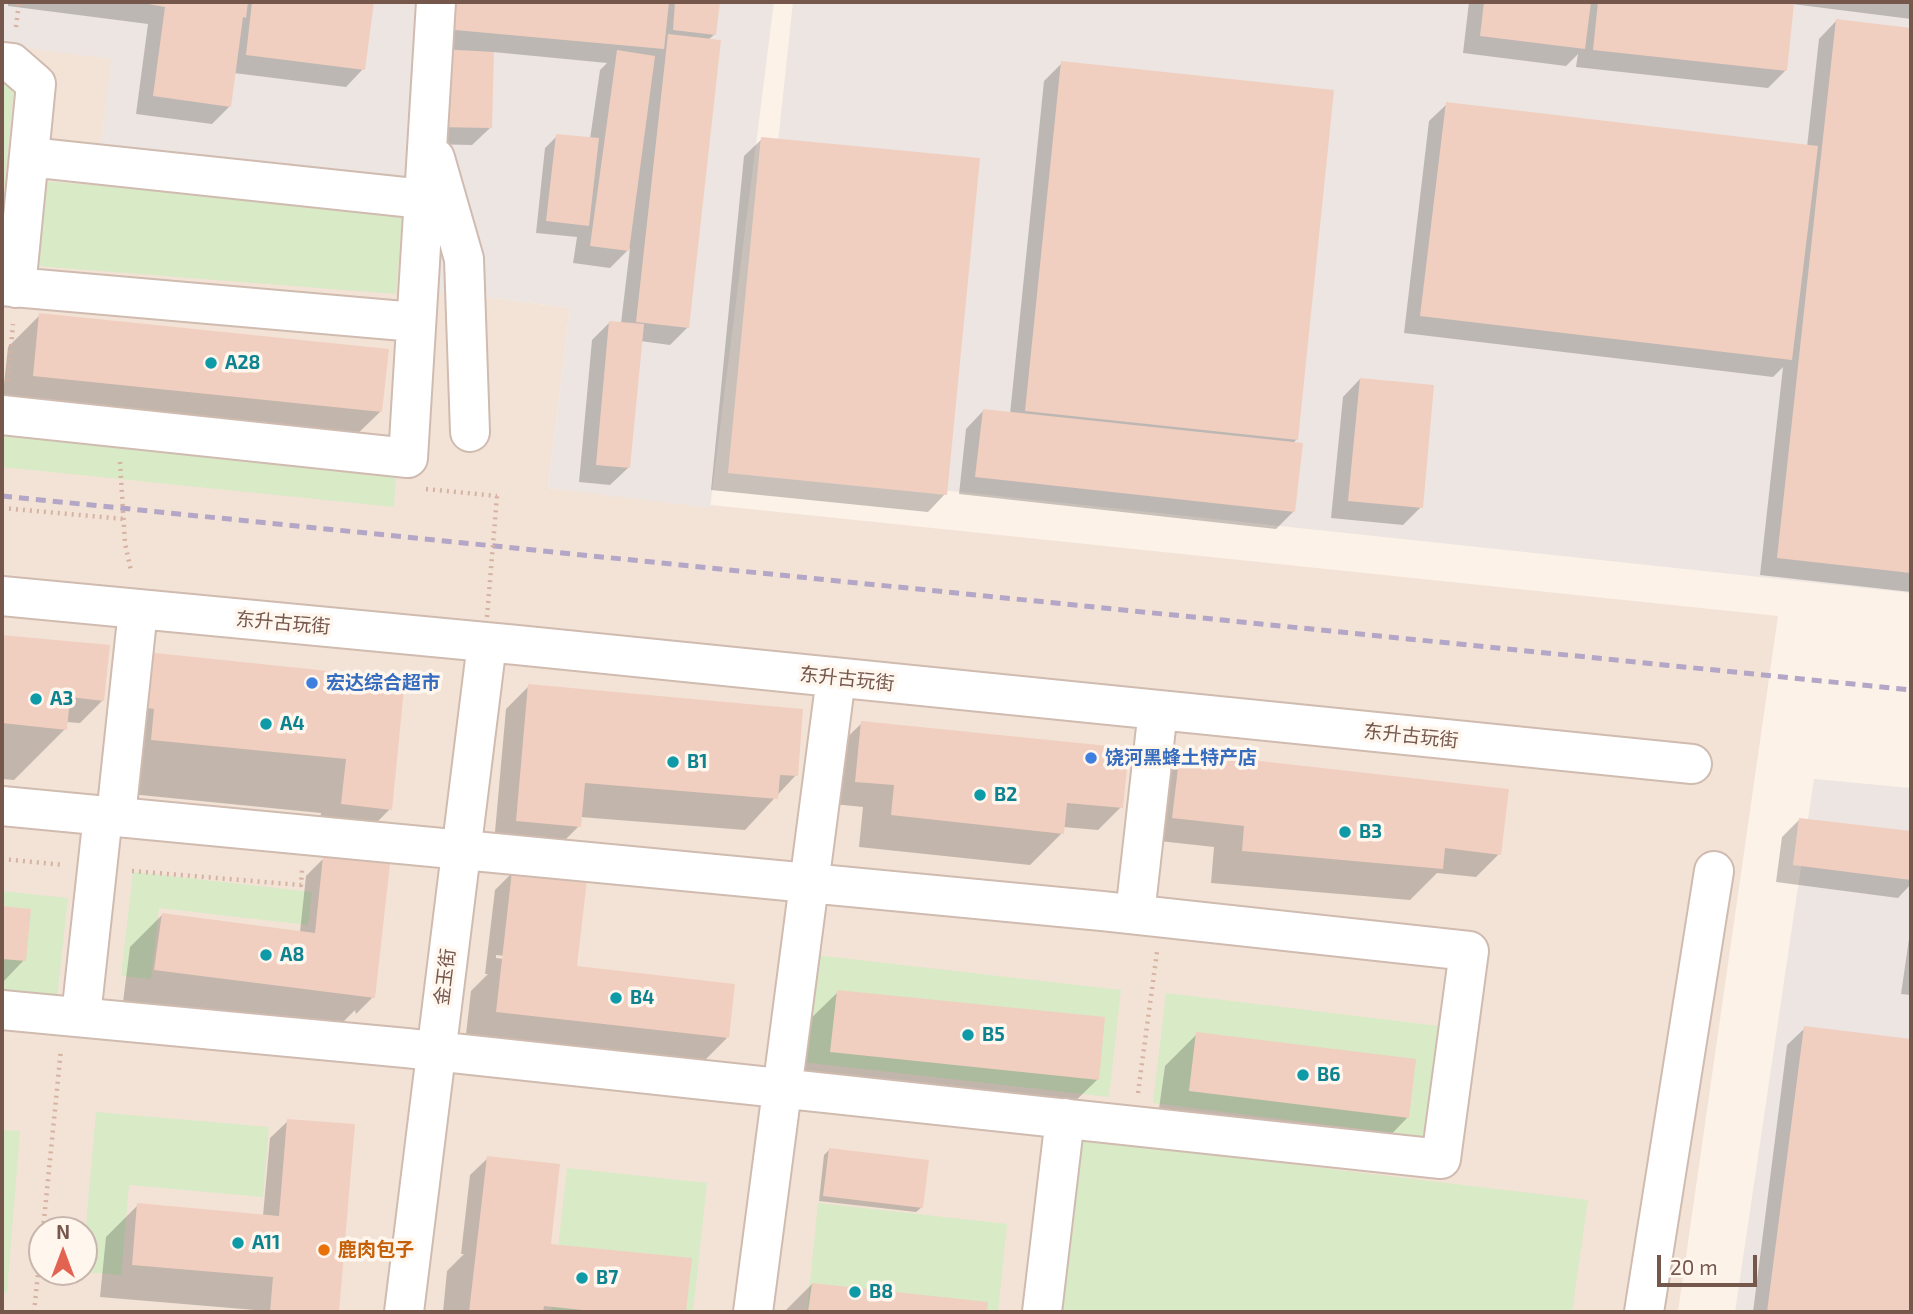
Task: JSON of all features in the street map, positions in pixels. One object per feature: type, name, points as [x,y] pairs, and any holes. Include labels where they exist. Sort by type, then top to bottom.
[{"type":"street","points":[[4,416],[408,458],[436,2]]},
{"type":"street","points":[[2,62],[12,63],[36,84],[29,157],[9,287],[415,322]]},
{"type":"street","points":[[427,132],[464,259],[470,432]]},
{"type":"street","points":[[29,157],[422,199]]},
{"type":"street","name":"东升古玩街","points":[[2,596],[138,610],[487,630],[836,678],[1692,764]]},
{"type":"street","points":[[72,1030],[97,868],[109,815],[138,610]]},
{"type":"street","name":"金玉街","points":[[404,1312],[487,630]]},
{"type":"street","points":[[754,1312],[836,678]]},
{"type":"street","points":[[1148,915],[1158,710]]},
{"type":"street","points":[[2,806],[1148,915],[1469,951],[1441,1159],[436,1051],[72,1030],[2,1010]]},
{"type":"street","points":[[1644,1312],[1714,871]]},
{"type":"street","points":[[1042,1312],[1065,1118]]},
{"type":"path","points":[[4,416],[9,287]]},
{"type":"path","points":[[113,427],[121,465],[125,543],[138,610]]},
{"type":"path","points":[[487,630],[497,496]]},
{"type":"path","points":[[2,508],[124,519]]},
{"type":"path","points":[[2,859],[301,885],[306,834]]},
{"type":"path","points":[[1134,1125],[1148,915]]},
{"type":"path","points":[[45,1216],[72,1030]]},
{"type":"path","points":[[34,1312],[37,1286]]},
{"type":"shaded area","points":[[2,2],[774,2],[710,508],[548,488],[570,308],[406,287],[419,187],[101,148],[111,59],[2,45]]},
{"type":"shaded area","points":[[793,2],[1911,2],[1911,593],[743,469]]},
{"type":"shaded area","points":[[2,44],[112,59],[101,147],[419,187],[407,287],[570,308],[548,488],[1778,616],[1678,1312],[2,1312]]},
{"type":"shaded area","points":[[1814,779],[1911,788],[1911,1312],[1735,1312]]},
{"type":"green space","points":[[2,84],[14,85],[2,213]]},
{"type":"green space","points":[[42,181],[403,209],[396,294],[36,266]]},
{"type":"green space","points":[[2,432],[396,474],[394,507],[2,467]]},
{"type":"green space","points":[[133,872],[312,892],[308,925],[159,908],[151,979],[121,976]]},
{"type":"green space","points":[[2,891],[68,898],[56,1006],[2,1006]]},
{"type":"green space","points":[[815,955],[1121,990],[1109,1097],[802,1062]]},
{"type":"green space","points":[[1166,993],[1447,1027],[1433,1138],[1153,1103]]},
{"type":"green space","points":[[96,1112],[269,1127],[263,1197],[129,1185],[121,1275],[98,1273],[98,1216],[87,1216]]},
{"type":"green space","points":[[2,1130],[20,1131],[7,1293],[2,1292]]},
{"type":"green space","points":[[1081,1139],[1588,1200],[1572,1312],[1062,1312]]},
{"type":"green space","points":[[567,1168],[707,1183],[693,1312],[551,1312]]},
{"type":"green space","points":[[818,1203],[1007,1224],[998,1312],[807,1312]]},
{"type":"building","points":[[138,2],[248,2],[246,18],[243,17],[231,107],[153,96],[165,7]]},
{"type":"building","points":[[252,2],[374,2],[365,70],[246,55]]},
{"type":"building","points":[[446,2],[669,2],[664,49],[444,29]]},
{"type":"building","points":[[675,2],[720,2],[716,35],[673,30]]},
{"type":"building","points":[[1484,2],[1591,2],[1585,49],[1480,36]]},
{"type":"building","points":[[1598,2],[1794,4],[1787,71],[1593,50]]},
{"type":"building","points":[[1836,19],[1911,28],[1911,573],[1777,558]]},
{"type":"building","points":[[668,34],[721,40],[689,328],[636,322]]},
{"type":"building","points":[[439,49],[494,52],[492,128],[437,127]]},
{"type":"building","points":[[617,50],[655,56],[629,251],[590,246]]},
{"type":"building","points":[[1061,61],[1334,90],[1298,440],[1025,411]]},
{"type":"building","points":[[1446,102],[1818,146],[1792,360],[1420,316]]},
{"type":"building","points":[[556,134],[599,138],[589,226],[546,221]]},
{"type":"building","points":[[761,137],[980,158],[947,495],[728,473]]},
{"type":"building","name":"A28","points":[[39,313],[389,349],[382,412],[33,376]]},
{"type":"building","points":[[609,321],[644,324],[630,468],[596,465]]},
{"type":"building","points":[[1360,378],[1434,385],[1423,508],[1348,501]]},
{"type":"building","points":[[983,409],[1303,443],[1295,512],[975,477]]},
{"type":"building","points":[[2,635],[110,645],[104,701],[70,697],[67,730],[2,723]]},
{"type":"building","points":[[146,652],[405,679],[392,810],[341,804],[346,759],[151,740],[154,709],[140,707]]},
{"type":"building","points":[[528,684],[803,709],[798,776],[780,775],[778,799],[585,783],[581,827],[516,821]]},
{"type":"building","points":[[861,721],[1129,748],[1123,808],[1067,803],[1064,834],[891,815],[894,785],[855,782]]},
{"type":"building","points":[[1180,752],[1509,789],[1501,855],[1445,848],[1443,869],[1242,851],[1244,826],[1172,818]]},
{"type":"building","points":[[1799,818],[1911,831],[1911,880],[1793,865]]},
{"type":"building","name":"A8","points":[[323,856],[390,864],[375,998],[154,970],[162,913],[315,933]]},
{"type":"building","name":"B4","points":[[512,871],[587,880],[577,966],[735,984],[729,1038],[496,1012]]},
{"type":"building","points":[[2,906],[31,909],[26,961],[2,959]]},
{"type":"building","name":"B5","points":[[837,990],[1105,1017],[1099,1080],[830,1052]]},
{"type":"building","points":[[1804,1026],[1911,1039],[1911,1312],[1767,1312]]},
{"type":"building","name":"B6","points":[[1196,1032],[1416,1059],[1409,1118],[1189,1091]]},
{"type":"building","points":[[287,1119],[355,1124],[339,1312],[270,1312],[273,1277],[132,1265],[137,1203],[279,1216]]},
{"type":"building","points":[[829,1148],[929,1160],[923,1208],[823,1196]]},
{"type":"building","name":"B7","points":[[487,1156],[560,1164],[551,1244],[692,1258],[686,1312],[602,1312],[544,1306],[543,1312],[469,1312]]},
{"type":"building","name":"B8","points":[[812,1283],[988,1302],[987,1312],[808,1312]]},
{"type":"railway","points":[[2,496],[1911,690]]},
{"type":"place","name":"A28","points":[[211,363]]},
{"type":"place","name":"宏达综合超市","points":[[312,683]]},
{"type":"place","name":"A3","points":[[36,699]]},
{"type":"place","name":"A4","points":[[266,724]]},
{"type":"place","name":"饶河黑蜂土特产店","points":[[1091,758]]},
{"type":"place","name":"B1","points":[[673,762]]},
{"type":"place","name":"B2","points":[[980,795]]},
{"type":"place","name":"B3","points":[[1345,832]]},
{"type":"place","name":"A8","points":[[266,955]]},
{"type":"place","name":"B4","points":[[616,998]]},
{"type":"place","name":"B5","points":[[968,1035]]},
{"type":"place","name":"B6","points":[[1303,1075]]},
{"type":"place","name":"A11","points":[[238,1243]]},
{"type":"place","name":"鹿肉包子","points":[[324,1250]]},
{"type":"place","name":"B7","points":[[582,1278]]},
{"type":"place","name":"B8","points":[[855,1292]]}]
